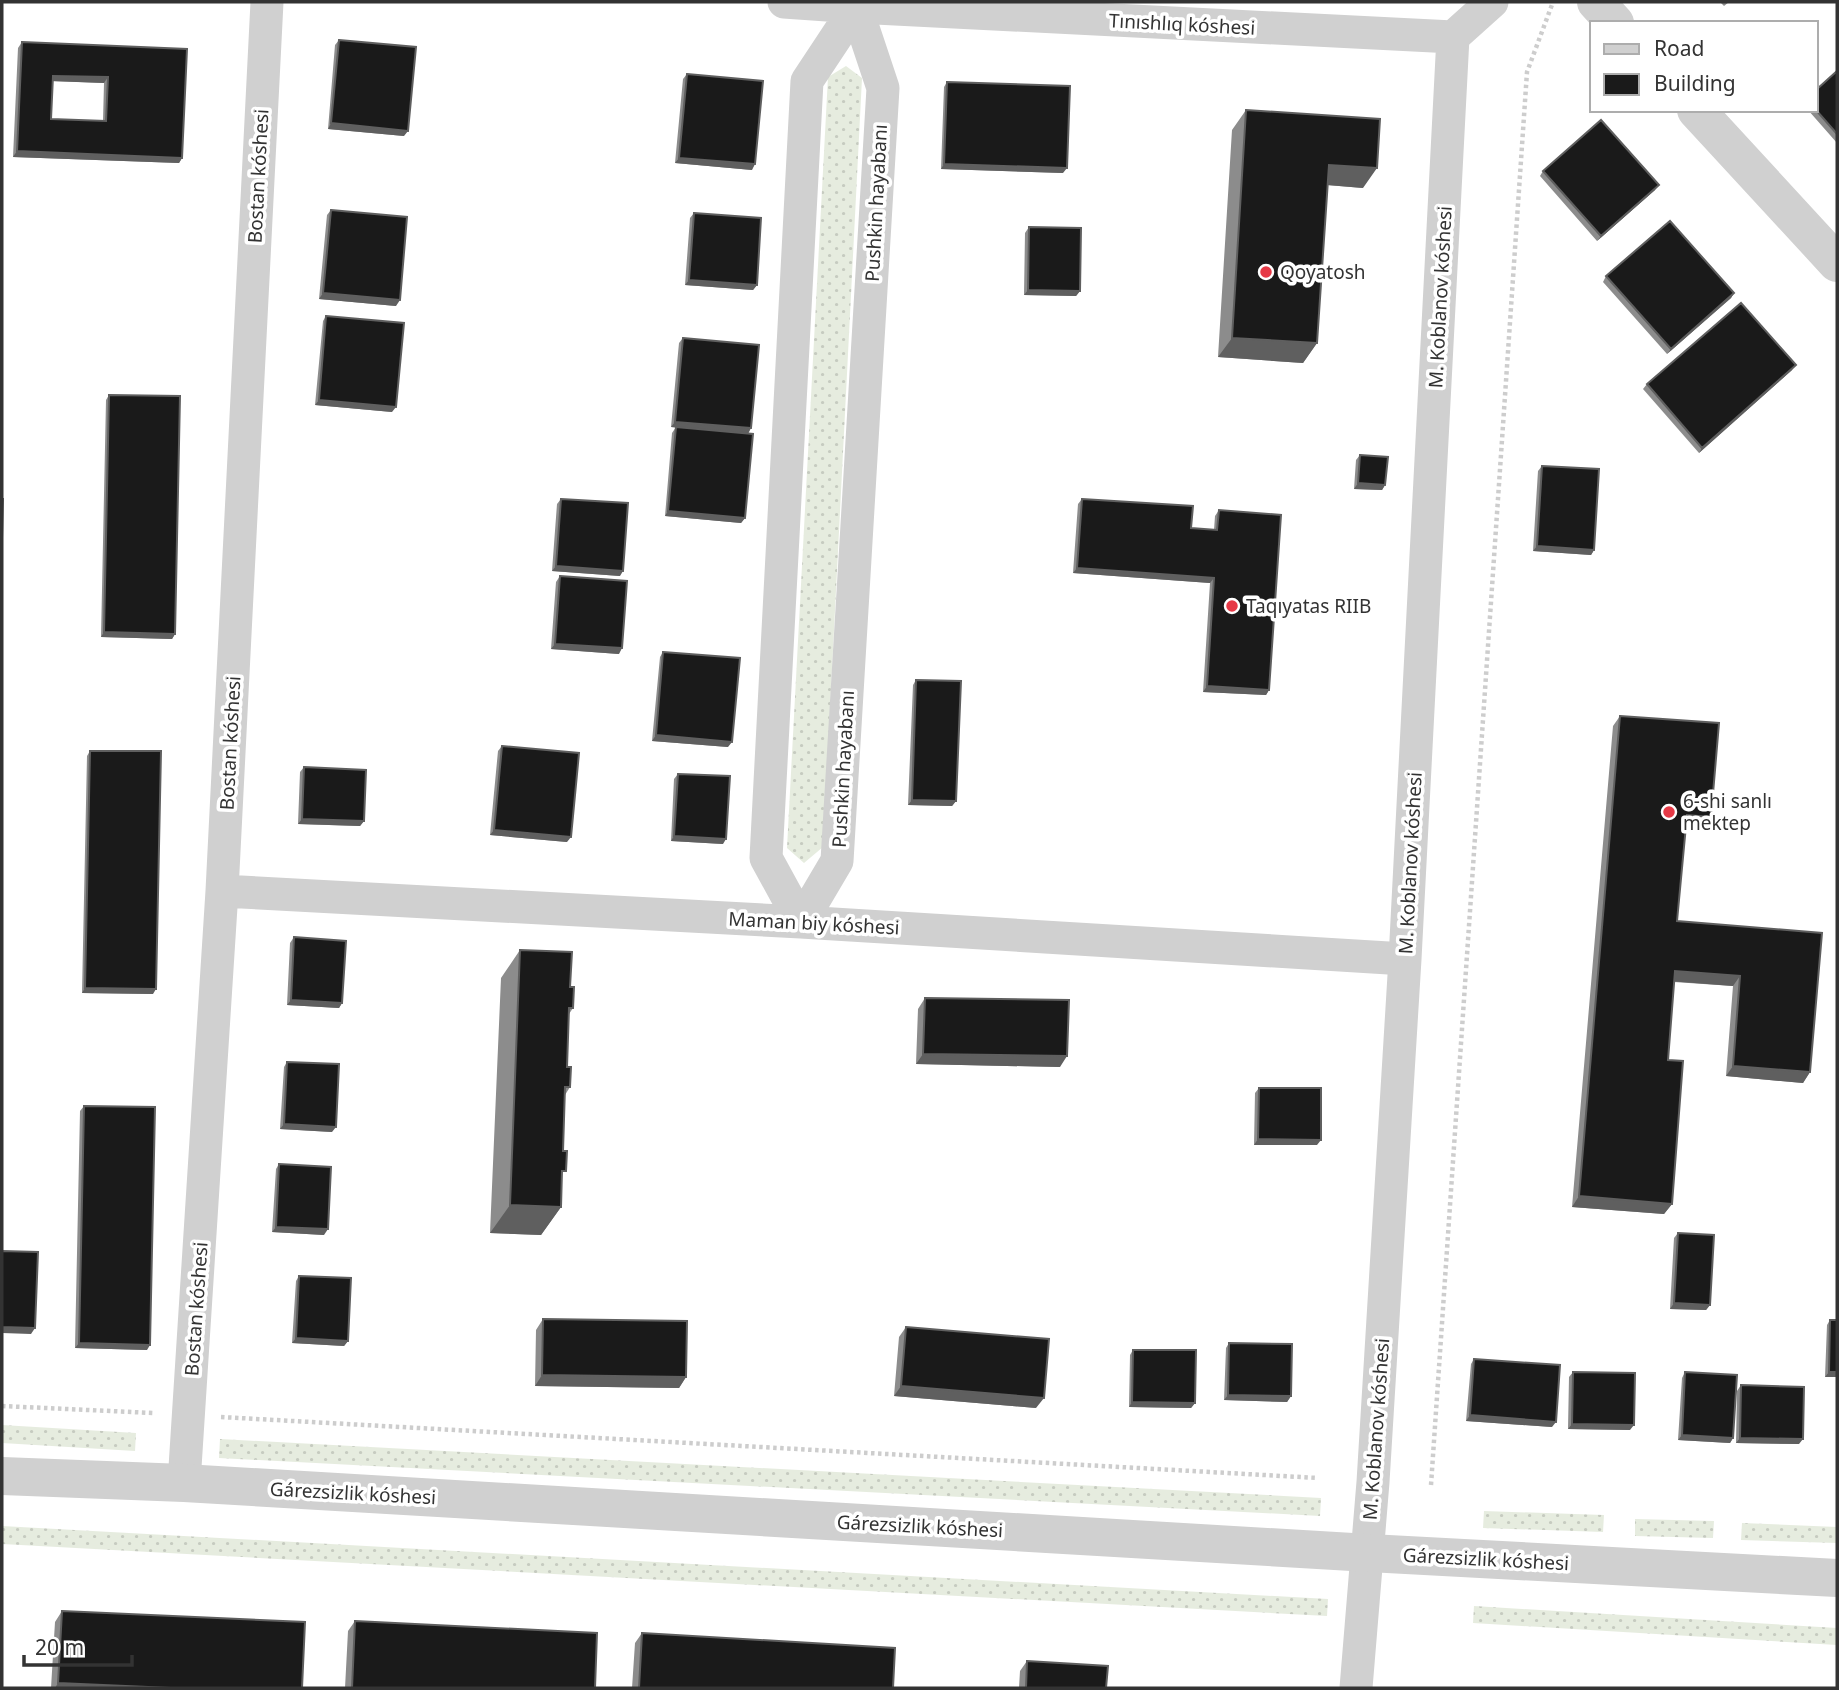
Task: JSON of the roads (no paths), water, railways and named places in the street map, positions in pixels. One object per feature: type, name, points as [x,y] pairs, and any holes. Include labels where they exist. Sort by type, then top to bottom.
[{"type":"street","name":"Bostan kóshesi","points":[[184,1483],[222,891],[267,2]]},
{"type":"street","name":"Tınıshlıq kóshesi","points":[[784,2],[1453,37]]},
{"type":"street","points":[[1453,37],[1492,2]]},
{"type":"street","points":[[1595,2],[1613,21]]},
{"type":"street","points":[[802,922],[766,858],[807,81],[856,7]]},
{"type":"street","name":"Pushkin hayabanı","points":[[802,922],[837,861],[883,89],[856,7]]},
{"type":"street","name":"M. Koblanov kóshesi","points":[[1356,1688],[1369,1553],[1405,959],[1453,37]]},
{"type":"street","points":[[1698,112],[1837,263]]},
{"type":"street","name":"Maman biy kóshesi","points":[[222,891],[802,922],[1405,959]]},
{"type":"street","name":"Gárezsizlik kóshesi","points":[[2,1476],[184,1483],[1837,1578]]},
{"type":"place","name":"Qoyatosh","points":[[1266,272]]},
{"type":"place","name":"Taqıyatas RIIB","points":[[1232,606]]},
{"type":"place","name":"6-shi sanlı mektep","points":[[1669,812]]}]
